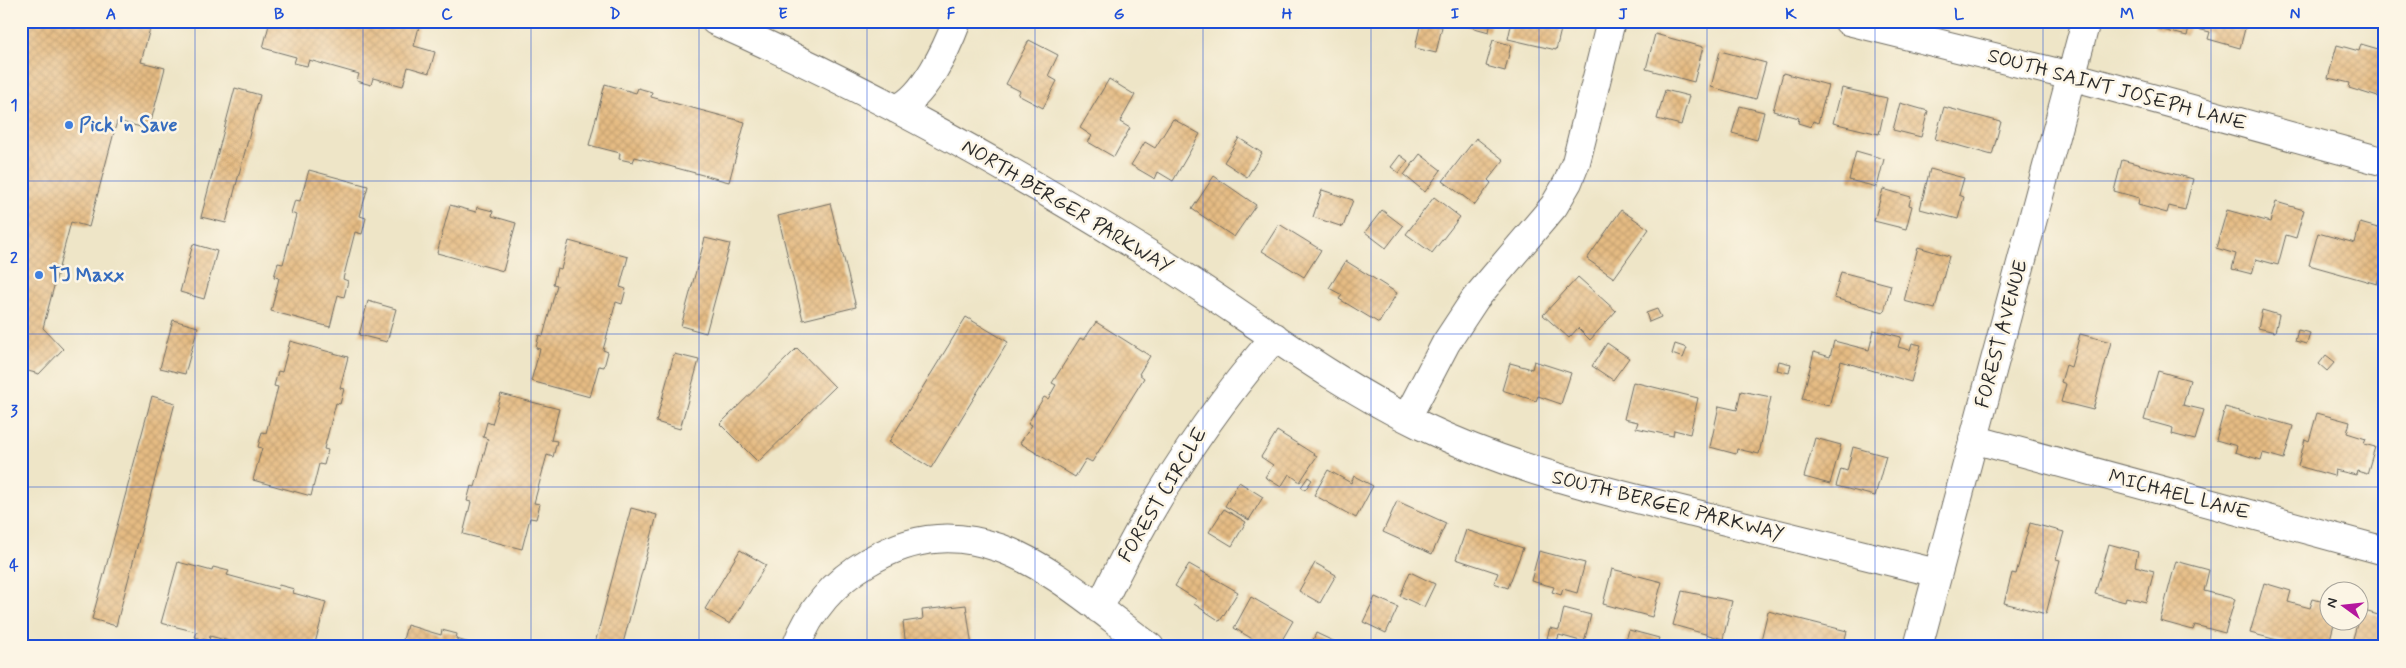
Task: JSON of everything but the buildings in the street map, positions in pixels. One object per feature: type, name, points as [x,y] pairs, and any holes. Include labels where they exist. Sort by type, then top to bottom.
[{"type":"street","name":"NORTH BERGER PARKWAY","points":[[715,21],[896,109],[1054,196],[1156,259],[1336,378],[1405,417]]},
{"type":"street","points":[[896,109],[907,105],[928,78],[942,55],[957,21]]},
{"type":"street","points":[[1405,417],[1412,408],[1446,343],[1475,299],[1545,217],[1563,192],[1576,162],[1610,21]]},
{"type":"street","name":"SOUTH SAINT JOSEPH LANE","points":[[1848,21],[2071,76],[2385,162]]},
{"type":"street","name":"FOREST AVENUE","points":[[1918,647],[2086,21]]},
{"type":"street","name":"FOREST CIRCLE","points":[[1099,609],[1136,534],[1184,454],[1216,409],[1275,337]]},
{"type":"street","name":"SOUTH BERGER PARKWAY","points":[[1405,417],[1491,456],[1558,478],[1938,573]]},
{"type":"street","name":"MICHAEL LANE","points":[[1974,439],[2385,551]]},
{"type":"street","points":[[796,647],[816,609],[847,576],[886,552],[930,540],[970,540],[1014,552],[1040,566],[1150,647]]},
{"type":"place","name":"Pick 'n Save","points":[[69,125]]},
{"type":"place","name":"TJ Maxx","points":[[39,275]]}]
